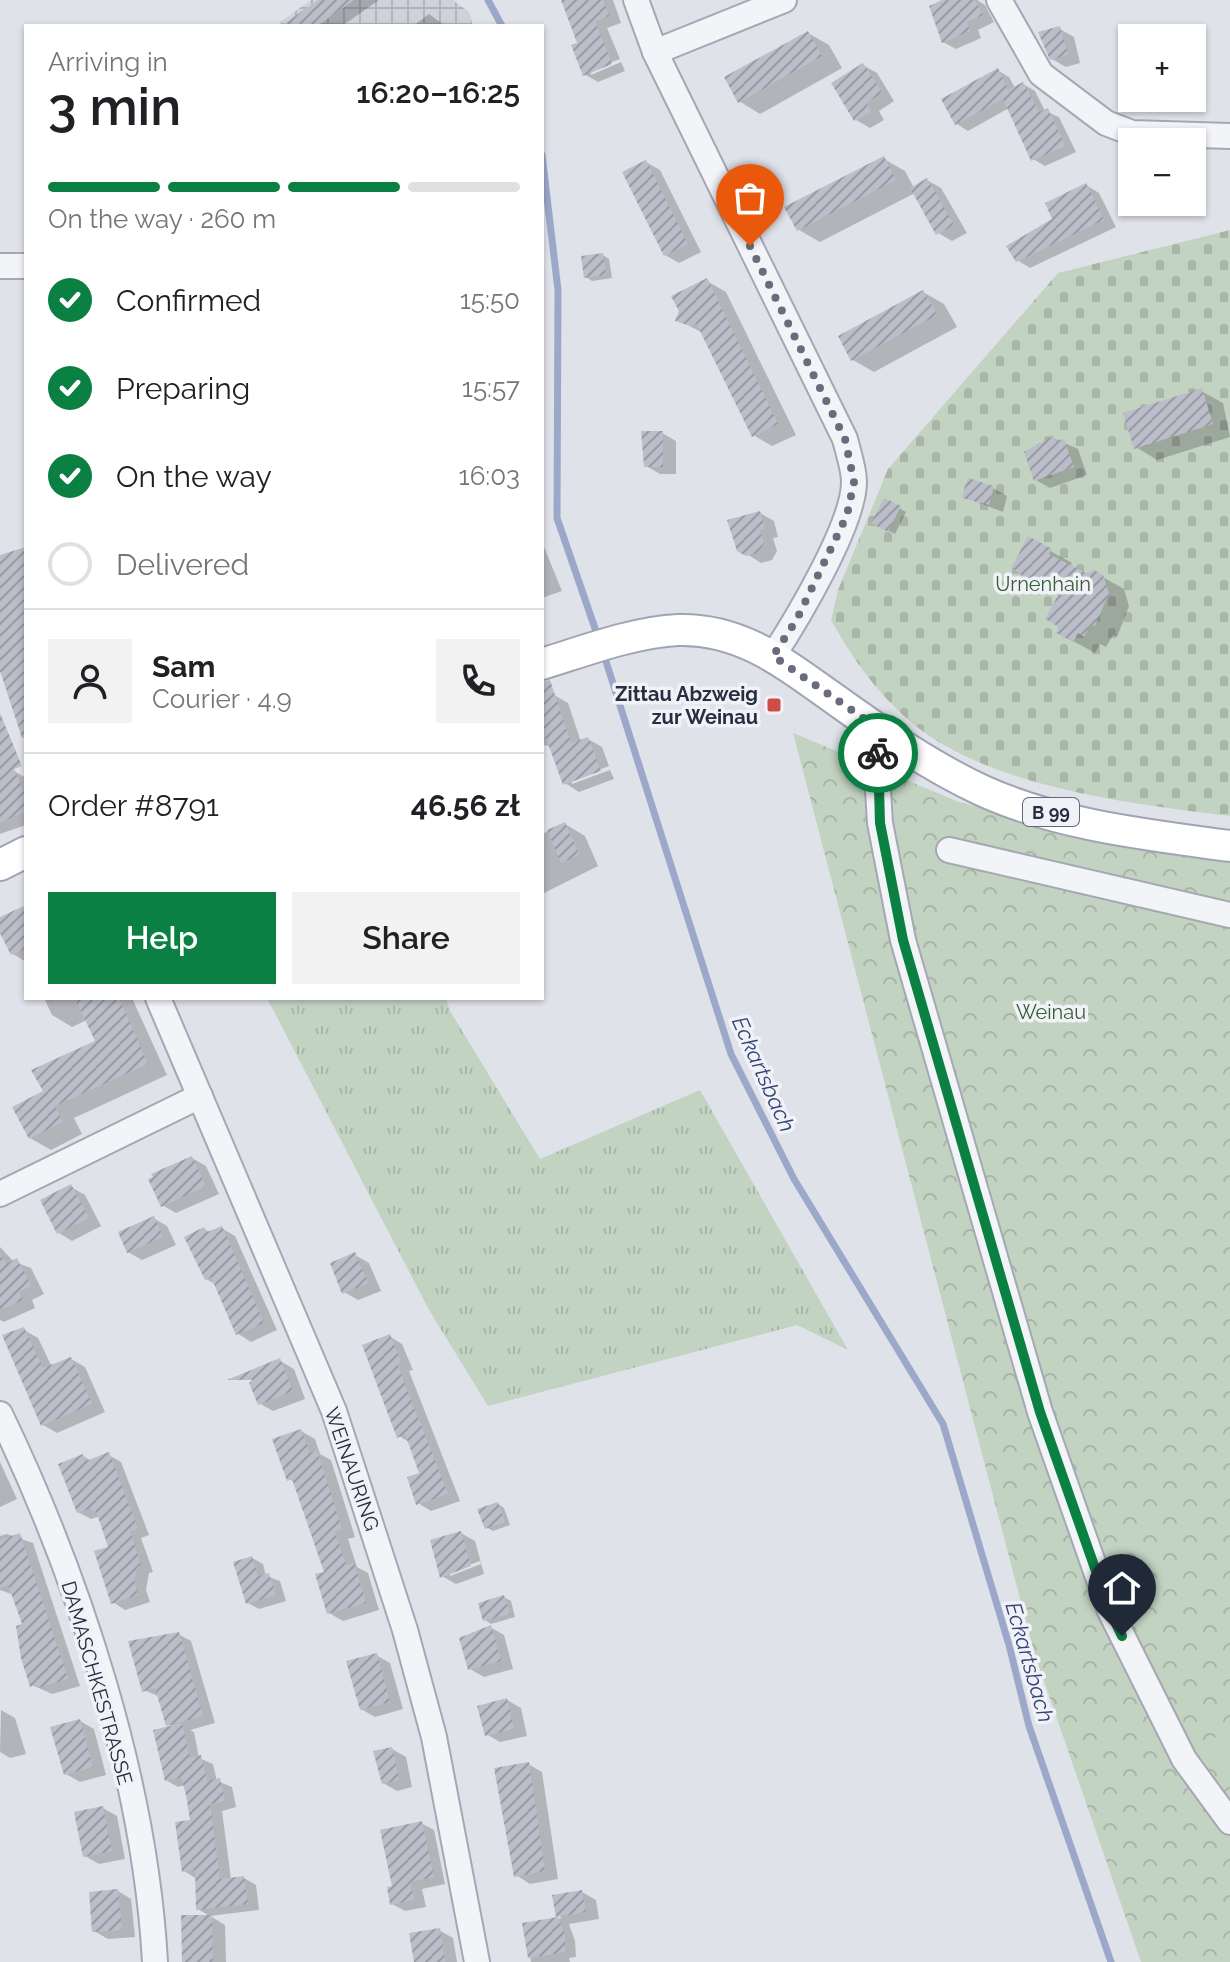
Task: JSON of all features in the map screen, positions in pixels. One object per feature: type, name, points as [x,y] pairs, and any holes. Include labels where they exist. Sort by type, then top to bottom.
[{"type":"main road","name":"B 99","points":[[553,661],[675,630],[711,632],[749,643],[773,656],[940,768],[1009,801],[1144,834],[1230,846]]},
{"type":"main road","points":[[0,865],[24,853]]},
{"type":"street","points":[[636,0],[655,52],[845,439],[854,482],[847,515],[797,619],[773,656]]},
{"type":"street","points":[[655,52],[784,0]]},
{"type":"street","points":[[999,0],[1041,74],[1106,123],[1132,133],[1230,136]]},
{"type":"street","points":[[0,266],[24,266]]},
{"type":"street","points":[[888,735],[876,757],[880,823],[903,940],[1040,1412],[1110,1611],[1184,1759],[1230,1822]]},
{"type":"street","points":[[949,850],[1230,915]]},
{"type":"street","name":"WEINAURING","points":[[159,1000],[334,1411],[401,1615],[434,1737],[477,1962]]},
{"type":"street","points":[[0,1194],[200,1096]]},
{"type":"street","name":"DAMASCHKESTRASSE","points":[[0,1414],[80,1606],[115,1729],[151,1895],[155,1962]]},
{"type":"shaded area","points":[[311,0],[453,0],[469,12],[472,24],[281,24]]},
{"type":"green space","name":"Urnenhain","points":[[1230,230],[1230,816],[1104,798],[1059,788],[974,760],[937,741],[905,717],[883,695],[855,659],[831,620],[838,590],[888,469],[1058,273]]},
{"type":"green space","name":"Weinau","points":[[793,733],[959,802],[1085,836],[1230,860],[1230,1962],[1141,1962],[1034,1652]]},
{"type":"green space","points":[[268,1000],[447,1000],[450,1011],[540,1159],[700,1090],[848,1350],[797,1325],[488,1406],[429,1310]]},
{"type":"green space","points":[[1230,1727],[1230,1787],[1201,1747]]},
{"type":"building","points":[[318,0],[354,0],[320,24],[284,24]]},
{"type":"building","points":[[561,0],[603,0],[609,16],[595,21],[612,64],[583,76],[571,45],[577,43]]},
{"type":"building","points":[[942,0],[975,0],[983,15],[967,22],[970,31],[942,43],[929,6]]},
{"type":"building","points":[[1060,26],[1068,55],[1050,60],[1038,32]]},
{"type":"building","points":[[808,31],[822,56],[738,103],[724,77]]},
{"type":"building","points":[[863,63],[882,93],[866,103],[871,112],[854,121],[831,83]]},
{"type":"building","points":[[998,68],[1008,90],[1023,82],[1039,112],[1048,108],[1065,146],[1031,161],[1003,99],[955,125],[941,99]]},
{"type":"building","points":[[884,156],[896,180],[797,231],[784,207]]},
{"type":"building","points":[[646,160],[688,244],[664,256],[622,172]]},
{"type":"building","points":[[927,178],[954,225],[936,235],[910,188]]},
{"type":"building","points":[[1086,183],[1104,220],[1016,262],[1006,246],[1052,219],[1045,203]]},
{"type":"building","points":[[603,253],[606,275],[584,278],[581,256]]},
{"type":"building","points":[[707,278],[778,424],[752,437],[696,323],[690,326],[675,321],[679,311],[671,296]]},
{"type":"building","points":[[923,290],[937,315],[851,361],[838,336]]},
{"type":"building","points":[[1202,388],[1213,424],[1134,449],[1123,413]]},
{"type":"building","points":[[641,431],[663,431],[663,467],[644,467]]},
{"type":"building","points":[[1053,436],[1056,441],[1064,439],[1074,467],[1034,481],[1024,452]]},
{"type":"building","points":[[968,478],[994,486],[989,505],[962,498]]},
{"type":"building","points":[[884,498],[901,506],[888,532],[871,523]]},
{"type":"building","points":[[760,511],[765,529],[760,531],[764,543],[758,553],[746,556],[737,551],[727,520]]},
{"type":"building","points":[[1028,536],[1052,549],[1049,554],[1086,573],[1094,570],[1103,575],[1109,593],[1095,626],[1091,624],[1084,637],[1078,633],[1073,642],[1056,633],[1059,627],[1045,619],[1060,592],[1022,576],[1012,567]]},
{"type":"building","points":[[24,548],[24,738],[0,671],[0,555]]},
{"type":"building","points":[[550,680],[571,743],[588,737],[601,771],[563,785],[544,738],[544,682]]},
{"type":"building","points":[[0,713],[22,766],[14,769],[24,792],[24,812],[0,823]]},
{"type":"building","points":[[565,822],[579,855],[561,863],[547,830]]},
{"type":"building","points":[[24,906],[24,949],[11,955],[0,933],[0,917]]},
{"type":"building","points":[[76,1000],[120,1000],[148,1064],[55,1106],[63,1122],[29,1139],[12,1107],[43,1091],[31,1070],[95,1041]]},
{"type":"building","points":[[192,1156],[206,1186],[161,1207],[148,1179],[153,1177],[151,1174]]},
{"type":"building","points":[[71,1184],[89,1218],[57,1234],[40,1200]]},
{"type":"building","points":[[154,1216],[163,1237],[127,1253],[118,1232]]},
{"type":"building","points":[[222,1226],[264,1323],[236,1335],[211,1277],[205,1280],[184,1237],[204,1227],[207,1232]]},
{"type":"building","points":[[355,1252],[368,1283],[342,1294],[330,1263]]},
{"type":"building","points":[[0,1253],[6,1264],[17,1258],[31,1286],[19,1292],[23,1300],[0,1310]]},
{"type":"building","points":[[24,1327],[43,1368],[71,1357],[92,1404],[41,1426],[2,1335]]},
{"type":"building","points":[[390,1334],[401,1362],[397,1364],[448,1494],[416,1505],[407,1477],[419,1473],[405,1434],[397,1438],[362,1345]]},
{"type":"building","points":[[280,1358],[293,1391],[258,1405],[249,1383],[253,1380],[227,1380]]},
{"type":"building","points":[[301,1429],[310,1453],[317,1450],[342,1529],[335,1532],[346,1565],[354,1563],[366,1603],[327,1614],[315,1574],[324,1572],[292,1479],[287,1481],[272,1439]]},
{"type":"building","points":[[109,1452],[138,1529],[130,1531],[141,1565],[137,1567],[134,1582],[138,1595],[111,1604],[94,1551],[108,1547],[96,1511],[93,1513],[91,1508],[77,1513],[58,1464],[83,1454],[86,1461]]},
{"type":"building","points":[[498,1502],[505,1522],[485,1529],[477,1509]]},
{"type":"building","points":[[461,1531],[471,1566],[440,1578],[430,1540]]},
{"type":"building","points":[[20,1533],[68,1679],[38,1688],[36,1685],[30,1687],[21,1658],[16,1626],[22,1624],[8,1585],[0,1588],[0,1540]]},
{"type":"building","points":[[252,1556],[258,1576],[269,1573],[276,1595],[246,1604],[233,1562]]},
{"type":"building","points":[[504,1595],[510,1614],[483,1621],[478,1603]]},
{"type":"building","points":[[491,1625],[501,1661],[468,1670],[459,1638]]},
{"type":"building","points":[[179,1632],[203,1716],[166,1726],[155,1688],[142,1692],[128,1641]]},
{"type":"building","points":[[377,1653],[390,1702],[360,1710],[346,1661]]},
{"type":"building","points":[[507,1698],[514,1729],[485,1736],[477,1706]]},
{"type":"building","points":[[80,1719],[93,1767],[64,1775],[50,1727]]},
{"type":"building","points":[[182,1723],[190,1758],[201,1755],[207,1781],[220,1778],[225,1801],[210,1804],[220,1879],[244,1876],[248,1904],[196,1910],[195,1870],[182,1872],[175,1822],[190,1820],[186,1795],[181,1777],[165,1781],[153,1730]]},
{"type":"building","points":[[392,1747],[399,1780],[382,1784],[373,1751]]},
{"type":"building","points":[[529,1762],[545,1871],[514,1877],[494,1768]]},
{"type":"building","points":[[103,1806],[112,1851],[83,1857],[74,1812]]},
{"type":"building","points":[[422,1821],[434,1877],[410,1882],[414,1900],[390,1905],[387,1887],[392,1886],[380,1830]]},
{"type":"building","points":[[118,1889],[122,1930],[92,1932],[89,1892]]},
{"type":"building","points":[[582,1890],[586,1912],[556,1917],[552,1895]]},
{"type":"building","points":[[181,1915],[212,1915],[213,1962],[182,1962]]},
{"type":"building","points":[[558,1917],[565,1934],[565,1952],[528,1958],[522,1923]]},
{"type":"building","points":[[440,1928],[445,1962],[414,1962],[409,1933]]},
{"type":"waterway","name":"Eckartsbach","points":[[488,0],[501,24]]},
{"type":"waterway","name":"Eckartsbach","points":[[544,172],[558,290],[557,518],[599,640]]},
{"type":"waterway","name":"Eckartsbach","points":[[603,652],[731,1054],[794,1179],[943,1424],[1009,1645],[1029,1726],[1111,1962]]},
{"type":"way so far","points":[[750,246],[845,439],[854,482],[847,515],[797,619],[773,656],[888,735],[878,753]]},
{"type":"place","name":"Zittau Abzweig zur Weinau","points":[[774,705]]},
{"type":"route","points":[[878,753],[880,823],[903,940],[1040,1412],[1110,1611],[1122,1636]]}]
